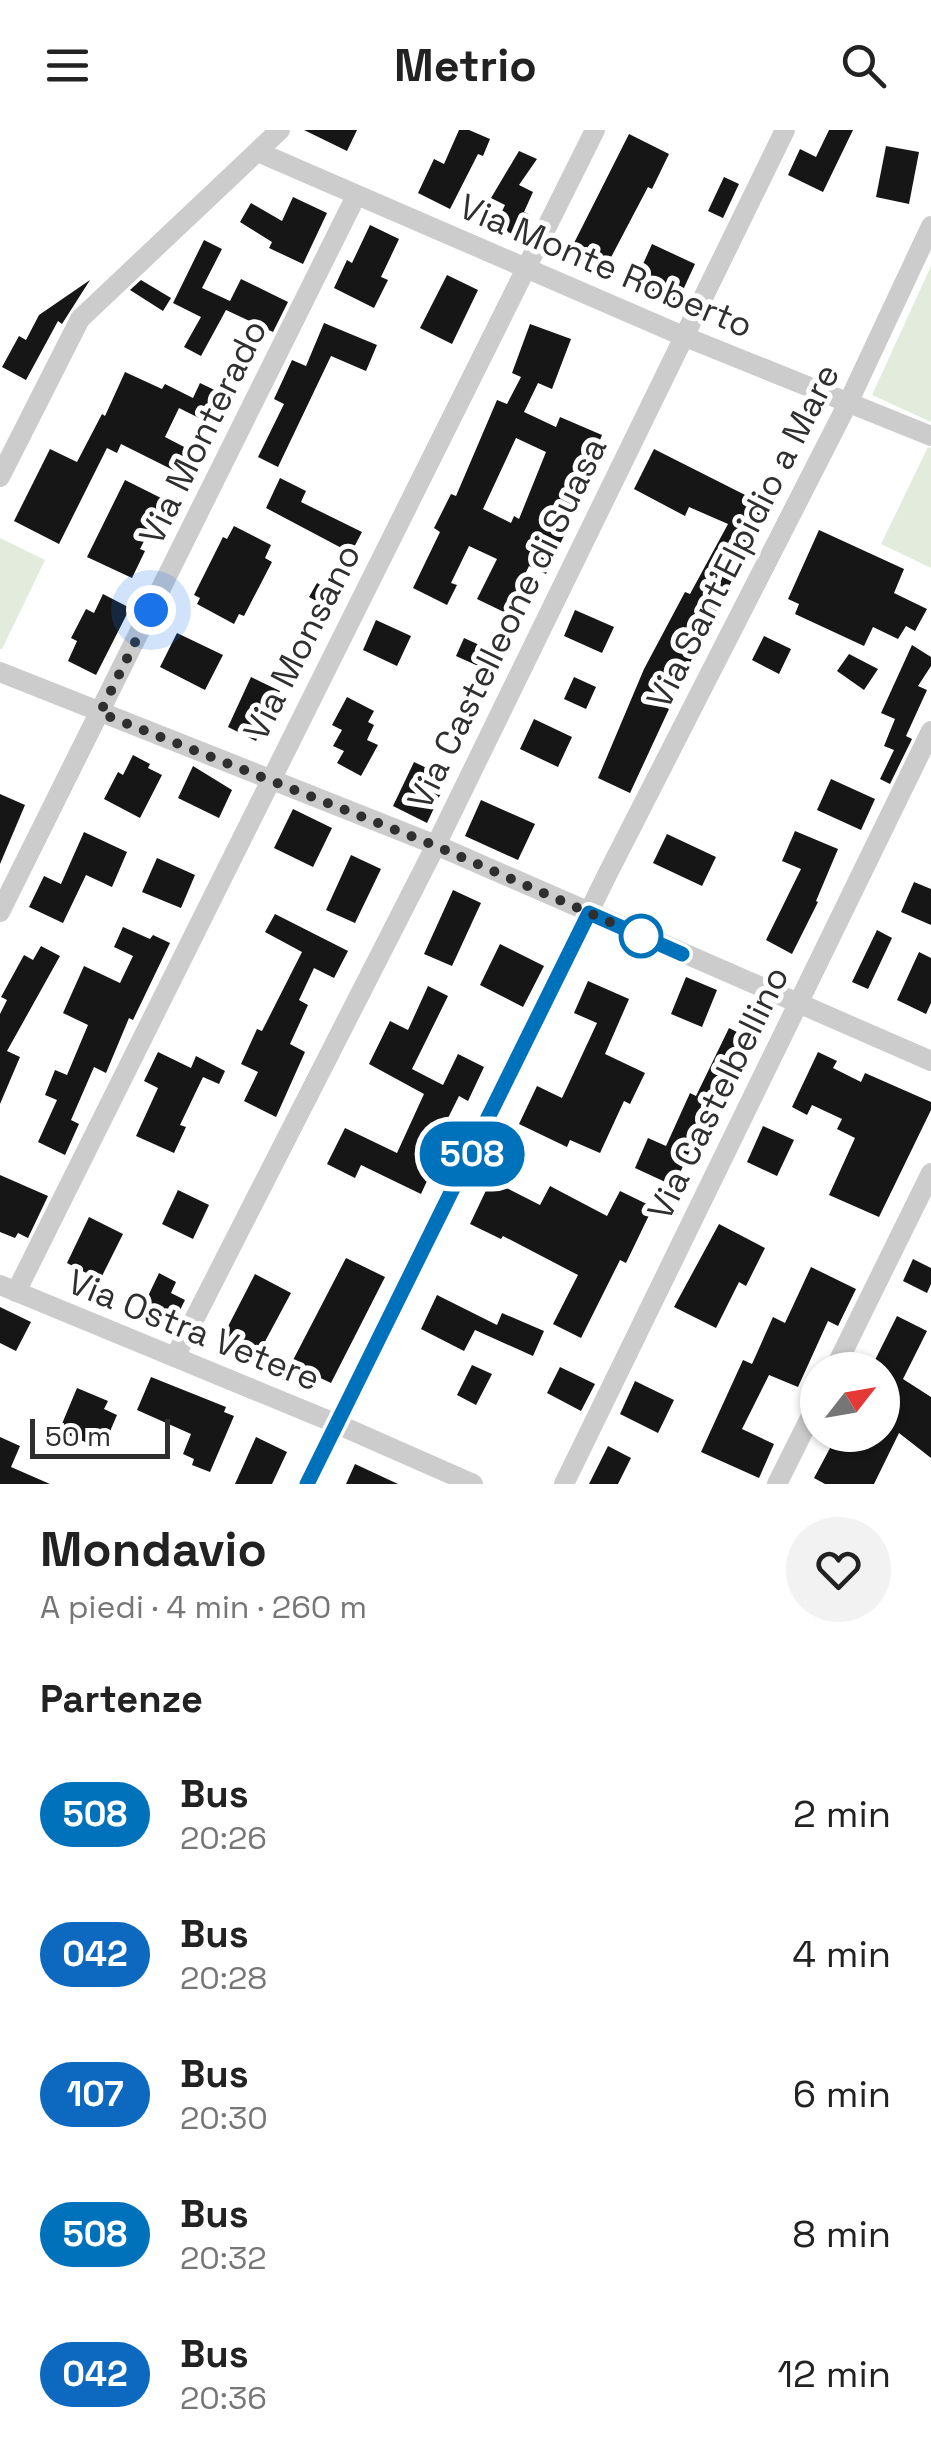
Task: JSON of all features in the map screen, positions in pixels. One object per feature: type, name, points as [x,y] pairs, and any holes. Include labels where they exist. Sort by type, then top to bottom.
[{"type":"street","points":[[0,477],[80,320],[280,130]]},
{"type":"street","name":"Via Monsano","points":[[8,1288],[595,130]]},
{"type":"street","name":"Via Castelleone di Suasa","points":[[175,1357],[436,846],[785,130]]},
{"type":"street","name":"Via Monte Roberto","points":[[258,152],[683,336],[931,436]]},
{"type":"street","name":"Via Monterado","points":[[0,912],[356,196]]},
{"type":"street","name":"Via Sant'Elpidio a Mare","points":[[337,1424],[608,873],[849,401],[931,226]]},
{"type":"street","points":[[0,672],[436,846],[931,1061]]},
{"type":"street","name":"Via Castelbellino","points":[[564,1484],[931,731]]},
{"type":"street","points":[[843,1352],[931,1173]]},
{"type":"street","name":"Via Ostra Vetere","points":[[8,1288],[474,1484]]},
{"type":"street","points":[[308,1484],[337,1424]]},
{"type":"street","points":[[777,1484],[800,1438]]},
{"type":"green space","points":[[931,266],[931,422],[872,395]]},
{"type":"green space","points":[[928,447],[931,448],[931,568],[881,544]]},
{"type":"green space","points":[[0,538],[45,560],[2,649],[0,649]]},
{"type":"building","points":[[304,130],[357,130],[347,151]]},
{"type":"building","points":[[459,130],[490,139],[450,209],[418,193],[434,159],[444,164]]},
{"type":"building","points":[[829,130],[853,130],[823,192],[788,175],[800,149],[816,157]]},
{"type":"building","points":[[629,134],[669,154],[607,265],[572,247]]},
{"type":"building","points":[[886,146],[919,152],[909,204],[876,197]]},
{"type":"building","points":[[519,151],[537,159],[519,185],[533,192],[524,212],[530,215],[519,237],[495,226],[505,205],[491,198]]},
{"type":"building","points":[[724,177],[739,184],[723,218],[708,211]]},
{"type":"building","points":[[293,197],[327,213],[303,264],[269,248],[272,242],[240,222],[251,203],[282,221]]},
{"type":"building","points":[[370,225],[399,239],[381,277],[388,280],[374,308],[334,288],[347,260],[352,263]]},
{"type":"building","points":[[204,240],[222,249],[202,288],[230,301],[241,279],[288,302],[273,332],[226,310],[201,356],[184,347],[201,317],[173,303]]},
{"type":"building","points":[[652,244],[695,264],[677,303],[634,284]]},
{"type":"building","points":[[447,275],[478,290],[452,344],[420,328]]},
{"type":"building","points":[[90,280],[62,324],[58,321],[26,380],[2,367],[19,336],[26,340],[39,315]]},
{"type":"building","points":[[141,280],[171,298],[163,311],[130,290]]},
{"type":"building","points":[[324,323],[377,345],[366,371],[331,356],[278,467],[258,457],[284,404],[274,399],[292,360],[306,366]]},
{"type":"building","points":[[530,324],[571,339],[552,389],[538,383],[524,412],[556,427],[560,417],[602,435],[580,488],[585,491],[546,574],[529,566],[506,613],[477,599],[497,559],[469,546],[451,583],[457,585],[447,605],[413,588],[440,532],[434,528],[451,494],[456,496],[497,400],[507,404],[521,377],[512,373]],"holes":[[[516,438],[546,452],[519,519],[514,516],[511,523],[483,509]]]},
{"type":"building","points":[[125,372],[162,389],[165,384],[193,398],[200,383],[227,396],[213,425],[179,408],[165,437],[190,450],[179,473],[121,444],[117,453],[107,448],[59,544],[14,521],[50,449],[77,462],[102,414],[105,416]]},
{"type":"building","points":[[654,449],[765,505],[630,793],[598,778],[644,669],[685,592],[690,594],[728,524],[689,507],[685,516],[634,489]]},
{"type":"building","points":[[280,478],[306,491],[301,502],[362,532],[351,553],[266,508]]},
{"type":"building","points":[[125,480],[165,500],[140,549],[145,551],[132,578],[87,557]]},
{"type":"building","points":[[234,526],[271,545],[265,558],[272,562],[244,616],[239,614],[234,624],[197,604],[200,598],[194,595],[223,537],[227,539]]},
{"type":"building","points":[[819,530],[904,569],[894,593],[927,609],[915,631],[906,626],[898,639],[873,627],[864,646],[795,614],[799,604],[788,599]]},
{"type":"building","points":[[327,579],[341,586],[329,608],[309,597],[317,583],[322,586]]},
{"type":"building","points":[[103,594],[130,608],[96,675],[68,661],[77,641],[71,638],[86,609],[94,613]]},
{"type":"building","points":[[575,610],[614,627],[602,653],[564,636]]},
{"type":"building","points":[[376,620],[411,636],[397,666],[363,650]]},
{"type":"building","points":[[177,633],[223,655],[205,690],[160,667]]},
{"type":"building","points":[[764,636],[791,649],[779,674],[752,660]]},
{"type":"building","points":[[464,638],[495,652],[487,670],[456,656]]},
{"type":"building","points":[[912,645],[931,657],[931,666],[918,686],[927,690],[906,736],[912,739],[890,784],[880,779],[894,750],[884,746],[895,719],[881,713]]},
{"type":"building","points":[[849,654],[878,669],[864,690],[837,671]]},
{"type":"building","points":[[251,677],[280,691],[256,741],[228,727]]},
{"type":"building","points":[[574,677],[596,687],[586,709],[564,699]]},
{"type":"building","points":[[347,697],[374,711],[368,722],[374,725],[367,740],[378,745],[361,776],[337,763],[344,751],[333,746],[342,730],[332,725]]},
{"type":"building","points":[[534,719],[572,737],[558,767],[520,749]]},
{"type":"building","points":[[133,755],[162,775],[140,818],[104,799],[118,772],[123,775]]},
{"type":"building","points":[[414,762],[448,778],[427,823],[393,806]]},
{"type":"building","points":[[193,766],[232,790],[219,818],[178,798]]},
{"type":"building","points":[[831,779],[875,799],[861,830],[817,810]]},
{"type":"building","points":[[0,794],[25,805],[0,864]]},
{"type":"building","points":[[481,800],[535,824],[518,860],[465,836]]},
{"type":"building","points":[[293,809],[332,828],[313,867],[274,848]]},
{"type":"building","points":[[795,831],[838,849],[792,954],[766,940],[801,869],[782,861]]},
{"type":"building","points":[[84,832],[127,852],[112,887],[86,875],[63,923],[29,907],[44,876],[61,884]]},
{"type":"building","points":[[667,834],[716,857],[702,886],[653,863]]},
{"type":"building","points":[[351,855],[381,869],[355,923],[326,910]]},
{"type":"building","points":[[157,858],[195,875],[181,908],[142,892]]},
{"type":"building","points":[[914,882],[931,889],[931,925],[901,912]]},
{"type":"building","points":[[453,890],[481,903],[452,966],[424,954]]},
{"type":"building","points":[[275,914],[348,951],[334,978],[314,968],[299,1000],[308,1005],[290,1044],[305,1052],[276,1117],[244,1101],[258,1072],[241,1064],[302,952],[265,932]]},
{"type":"building","points":[[123,927],[170,943],[133,1020],[129,1018],[106,1073],[94,1067],[71,1120],[79,1124],[65,1155],[38,1142],[57,1100],[45,1095],[55,1070],[67,1075],[88,1025],[63,1013],[84,966],[120,983],[133,956],[114,947]]},
{"type":"building","points":[[877,930],[892,938],[868,989],[852,982]]},
{"type":"building","points":[[500,944],[544,966],[523,1007],[480,985]]},
{"type":"building","points":[[41,946],[60,956],[7,1051],[20,1057],[0,1104],[0,1014],[7,1000],[1,997],[24,955],[33,960]]},
{"type":"building","points":[[919,952],[931,958],[931,1003],[926,1014],[897,1000]]},
{"type":"building","points":[[686,977],[717,990],[702,1027],[671,1014]]},
{"type":"building","points":[[588,981],[629,999],[605,1054],[645,1073],[630,1104],[624,1101],[600,1153],[570,1140],[567,1147],[519,1124],[537,1086],[562,1098],[597,1023],[574,1013]]},
{"type":"building","points":[[428,986],[448,996],[412,1069],[443,1085],[458,1054],[484,1067],[468,1101],[459,1096],[443,1128],[450,1131],[421,1194],[361,1165],[355,1178],[327,1164],[345,1128],[397,1153],[424,1094],[369,1064],[390,1021],[408,1030]]},
{"type":"building","points":[[729,1028],[745,1036],[712,1103],[724,1109],[710,1139],[698,1133],[674,1186],[635,1168],[648,1138],[666,1146],[690,1093],[696,1096]]},
{"type":"building","points":[[158,1052],[191,1068],[196,1056],[225,1071],[219,1084],[203,1077],[180,1125],[186,1127],[174,1153],[136,1136],[158,1088],[144,1081]]},
{"type":"building","points":[[818,1052],[837,1061],[833,1068],[861,1082],[865,1073],[931,1102],[931,1110],[879,1217],[829,1195],[855,1138],[837,1129],[842,1119],[812,1105],[807,1115],[792,1107]]},
{"type":"building","points":[[763,1126],[794,1140],[777,1176],[747,1162]]},
{"type":"building","points":[[0,1175],[48,1196],[28,1238],[0,1232]]},
{"type":"building","points":[[491,1180],[540,1205],[550,1186],[607,1216],[620,1191],[653,1207],[626,1263],[620,1260],[581,1338],[553,1324],[578,1275],[503,1236],[501,1239],[470,1224]]},
{"type":"building","points":[[178,1190],[209,1205],[193,1239],[162,1224]]},
{"type":"building","points":[[89,1217],[123,1234],[100,1280],[67,1263]]},
{"type":"building","points":[[719,1224],[765,1248],[746,1286],[739,1282],[716,1328],[674,1307]]},
{"type":"building","points":[[346,1258],[385,1277],[331,1383],[291,1364]]},
{"type":"building","points":[[913,1259],[931,1268],[927,1293],[903,1281]]},
{"type":"building","points":[[811,1267],[856,1289],[838,1326],[828,1321],[814,1352],[800,1352],[798,1387],[769,1375],[742,1429],[774,1444],[759,1478],[701,1452],[743,1360],[752,1364],[773,1317],[785,1323]]},
{"type":"building","points":[[159,1273],[176,1282],[171,1293],[185,1300],[172,1326],[141,1311]]},
{"type":"building","points":[[255,1274],[291,1293],[254,1362],[219,1344]]},
{"type":"building","points":[[437,1295],[497,1325],[502,1313],[544,1331],[533,1356],[475,1330],[464,1351],[421,1329]]},
{"type":"building","points":[[0,1307],[31,1322],[16,1351],[0,1343]]},
{"type":"building","points":[[897,1316],[927,1331],[903,1379],[931,1397],[931,1458],[900,1434],[900,1352],[879,1352]]},
{"type":"building","points":[[472,1365],[492,1374],[476,1405],[457,1395]]},
{"type":"building","points":[[560,1367],[595,1384],[581,1411],[547,1393]]},
{"type":"building","points":[[151,1377],[226,1407],[224,1412],[234,1416],[210,1472],[192,1465],[194,1459],[183,1454],[191,1434],[137,1410]]},
{"type":"building","points":[[635,1381],[674,1400],[658,1433],[620,1414]]},
{"type":"building","points":[[77,1388],[108,1401],[104,1409],[117,1415],[108,1436],[96,1431],[90,1444],[59,1431]]},
{"type":"building","points":[[0,1437],[20,1446],[11,1467],[50,1484],[0,1484]]},
{"type":"building","points":[[256,1437],[287,1452],[272,1484],[235,1484]]},
{"type":"building","points":[[608,1446],[631,1458],[618,1484],[589,1484]]},
{"type":"building","points":[[828,1452],[890,1452],[874,1484],[825,1484],[814,1478]]},
{"type":"building","points":[[355,1464],[398,1484],[346,1484]]},
{"type":"bus line","name":"508","points":[[307,1484],[589,913],[682,954]]},
{"type":"route","points":[[151,610],[100,713],[436,846],[651,940],[641,936]]}]
